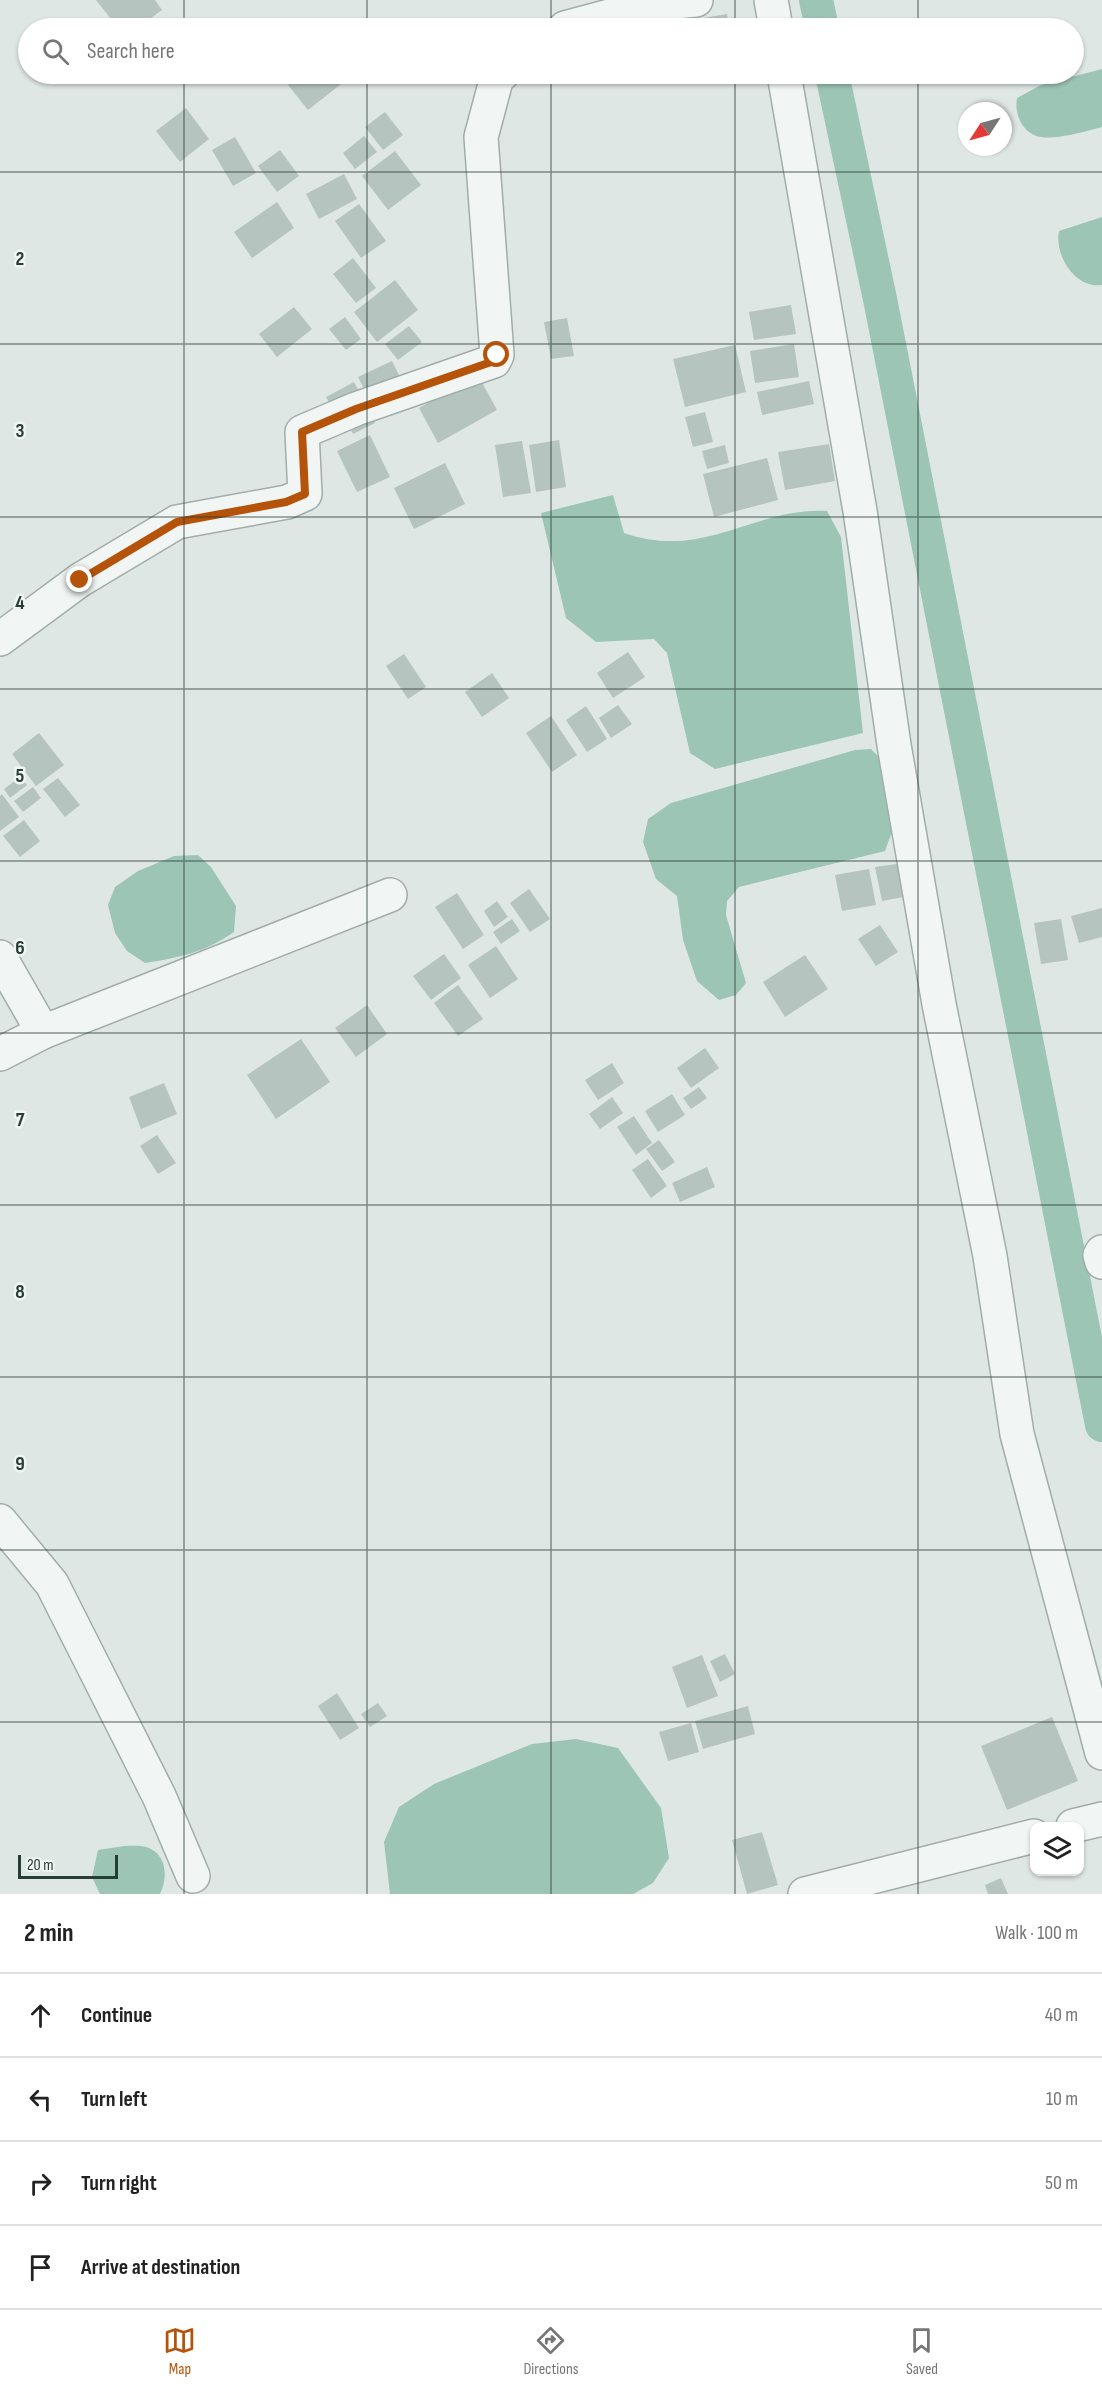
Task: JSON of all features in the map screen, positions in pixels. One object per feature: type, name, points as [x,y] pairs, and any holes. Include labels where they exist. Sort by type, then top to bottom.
[{"type":"street","points":[[602,18],[654,4],[696,0]]},
{"type":"street","points":[[771,0],[774,18]]},
{"type":"street","points":[[0,639],[80,580],[177,522],[286,502],[305,494],[302,432],[356,409],[494,361],[497,355],[481,136],[495,84]]},
{"type":"street","points":[[786,84],[858,500],[896,757],[939,1004],[990,1256],[1017,1434],[1102,1753]]},
{"type":"street","points":[[0,1054],[43,1032],[390,895]]},
{"type":"street","points":[[0,957],[43,1032]]},
{"type":"street","points":[[1102,1252],[1100,1255],[1102,1262]]},
{"type":"street","points":[[0,1521],[52,1584],[159,1796],[193,1876]]},
{"type":"street","points":[[1084,1824],[1102,1819]]},
{"type":"street","points":[[805,1894],[1030,1837]]},
{"type":"shaded area","points":[[1102,69],[1102,127],[1047,138],[1034,135],[1024,127],[1018,116],[1017,98],[1045,84],[1084,84],[1084,74]]},
{"type":"shaded area","points":[[1102,217],[1102,285],[1092,285],[1075,276],[1063,260],[1058,240],[1059,231]]},
{"type":"shaded area","points":[[613,495],[624,533],[653,540],[679,541],[704,537],[776,517],[801,512],[827,511],[841,537],[863,733],[715,769],[690,753],[667,653],[654,639],[596,642],[566,618],[541,513]]},
{"type":"shaded area","points":[[871,749],[885,763],[894,826],[885,851],[739,887],[727,901],[726,915],[746,983],[736,995],[719,1000],[697,981],[683,940],[677,896],[656,879],[643,842],[648,819],[671,803],[855,750]]},
{"type":"shaded area","points":[[198,855],[211,867],[236,906],[234,932],[213,945],[191,953],[145,963],[127,951],[115,933],[108,905],[115,887],[138,871],[174,856]]},
{"type":"shaded area","points":[[576,1739],[618,1748],[661,1808],[669,1858],[653,1883],[633,1894],[390,1894],[384,1842],[399,1807],[434,1784],[532,1744]]},
{"type":"shaded area","points":[[124,1846],[146,1847],[159,1856],[165,1875],[160,1894],[100,1894],[92,1877],[98,1850]]},
{"type":"building","points":[[96,0],[155,0],[162,10],[151,18],[110,18]]},
{"type":"building","points":[[727,14],[728,18],[703,18]]},
{"type":"building","points":[[289,84],[341,84],[308,110]]},
{"type":"building","points":[[186,108],[209,139],[180,162],[156,131]]},
{"type":"building","points":[[385,112],[403,135],[383,150],[365,127]]},
{"type":"building","points":[[364,136],[377,152],[355,169],[343,153]]},
{"type":"building","points":[[235,137],[256,173],[233,186],[212,150]]},
{"type":"building","points":[[280,150],[299,176],[277,192],[258,166]]},
{"type":"building","points":[[395,151],[421,185],[388,210],[362,176]]},
{"type":"building","points":[[344,174],[357,199],[319,219],[306,194]]},
{"type":"building","points":[[277,202],[294,228],[252,258],[234,232]]},
{"type":"building","points":[[359,204],[386,241],[361,258],[335,221]]},
{"type":"building","points":[[353,258],[376,288],[356,303],[333,274]]},
{"type":"building","points":[[395,280],[418,310],[377,342],[354,312]]},
{"type":"building","points":[[791,305],[796,334],[754,340],[749,312]]},
{"type":"building","points":[[294,307],[312,329],[277,357],[259,334]]},
{"type":"building","points":[[345,317],[361,339],[346,350],[329,329]]},
{"type":"building","points":[[567,318],[574,356],[551,359],[544,322]]},
{"type":"building","points":[[409,326],[422,342],[398,360],[385,344]]},
{"type":"building","points":[[794,344],[799,377],[755,383],[750,351]]},
{"type":"building","points":[[735,345],[746,392],[685,407],[673,359]]},
{"type":"building","points":[[392,361],[402,381],[368,397],[358,377]]},
{"type":"building","points":[[478,375],[497,410],[438,443],[419,408]]},
{"type":"building","points":[[809,381],[814,404],[762,415],[757,392]]},
{"type":"building","points":[[354,382],[363,399],[335,414],[326,397]]},
{"type":"building","points":[[367,406],[375,423],[353,434],[344,417]]},
{"type":"building","points":[[705,412],[713,442],[693,447],[685,417]]},
{"type":"building","points":[[370,435],[390,477],[357,492],[337,451]]},
{"type":"building","points":[[559,440],[566,487],[536,492],[529,445]]},
{"type":"building","points":[[522,441],[531,493],[503,497],[495,445]]},
{"type":"building","points":[[829,444],[835,481],[785,490],[778,452]]},
{"type":"building","points":[[725,445],[729,463],[707,469],[702,451]]},
{"type":"building","points":[[767,458],[778,500],[714,517],[703,474]]},
{"type":"building","points":[[445,463],[465,504],[414,529],[394,488]]},
{"type":"building","points":[[628,652],[645,677],[613,698],[597,673]]},
{"type":"building","points":[[404,654],[426,687],[408,699],[386,666]]},
{"type":"building","points":[[492,673],[509,698],[482,717],[465,692]]},
{"type":"building","points":[[618,705],[632,724],[611,738],[599,718]]},
{"type":"building","points":[[586,706],[607,739],[587,752],[566,720]]},
{"type":"building","points":[[551,716],[577,755],[552,772],[526,733]]},
{"type":"building","points":[[39,733],[64,765],[36,786],[12,754]]},
{"type":"building","points":[[20,777],[27,785],[10,798],[4,789]]},
{"type":"building","points":[[58,778],[80,805],[65,817],[43,789]]},
{"type":"building","points":[[33,787],[41,798],[23,812],[14,801]]},
{"type":"building","points":[[2,794],[19,817],[0,831],[0,796]]},
{"type":"building","points":[[24,820],[40,841],[20,857],[3,836]]},
{"type":"building","points":[[904,863],[909,896],[882,901],[875,867]]},
{"type":"building","points":[[869,869],[876,905],[842,911],[835,875]]},
{"type":"building","points":[[529,889],[550,919],[530,932],[510,903]]},
{"type":"building","points":[[457,893],[484,935],[463,949],[435,907]]},
{"type":"building","points":[[497,901],[508,917],[494,927],[484,911]]},
{"type":"building","points":[[1102,908],[1102,937],[1079,943],[1071,916]]},
{"type":"building","points":[[512,919],[520,931],[501,944],[493,932]]},
{"type":"building","points":[[1061,919],[1068,960],[1041,964],[1034,923]]},
{"type":"building","points":[[880,925],[898,952],[876,966],[858,939]]},
{"type":"building","points":[[496,946],[518,979],[490,998],[468,965]]},
{"type":"building","points":[[444,954],[461,978],[431,1000],[413,976]]},
{"type":"building","points":[[805,955],[828,989],[785,1017],[763,982]]},
{"type":"building","points":[[458,985],[483,1019],[458,1036],[434,1003]]},
{"type":"building","points":[[367,1005],[387,1034],[356,1057],[335,1028]]},
{"type":"building","points":[[301,1039],[330,1082],[276,1119],[247,1075]]},
{"type":"building","points":[[705,1048],[719,1068],[691,1088],[677,1068]]},
{"type":"building","points":[[612,1063],[624,1083],[598,1100],[585,1080]]},
{"type":"building","points":[[164,1083],[177,1114],[141,1129],[129,1097]]},
{"type":"building","points":[[699,1087],[707,1098],[691,1109],[683,1098]]},
{"type":"building","points":[[672,1094],[685,1115],[658,1132],[645,1111]]},
{"type":"building","points":[[612,1097],[623,1113],[600,1129],[589,1114]]},
{"type":"building","points":[[634,1116],[652,1143],[636,1155],[617,1127]]},
{"type":"building","points":[[157,1135],[176,1163],[158,1174],[140,1146]]},
{"type":"building","points":[[659,1140],[675,1162],[662,1171],[646,1149]]},
{"type":"building","points":[[648,1159],[667,1186],[651,1198],[632,1170]]},
{"type":"building","points":[[707,1167],[715,1187],[680,1202],[672,1183]]},
{"type":"building","points":[[725,1654],[735,1674],[720,1682],[710,1661]]},
{"type":"building","points":[[702,1655],[718,1696],[687,1708],[672,1667]]},
{"type":"building","points":[[337,1693],[359,1728],[340,1740],[318,1706]]},
{"type":"building","points":[[378,1703],[387,1716],[370,1727],[361,1714]]},
{"type":"building","points":[[748,1706],[755,1734],[703,1749],[695,1721]]},
{"type":"building","points":[[1052,1717],[1078,1781],[1007,1810],[981,1746]]},
{"type":"building","points":[[691,1723],[699,1752],[668,1761],[659,1732]]},
{"type":"building","points":[[762,1832],[778,1885],[747,1894],[732,1840]]},
{"type":"building","points":[[1001,1878],[1008,1894],[988,1894],[985,1885]]},
{"type":"waterway","points":[[816,0],[820,18]]},
{"type":"waterway","points":[[834,84],[880,299],[1102,1425]]},
{"type":"route","points":[[80,580],[177,522],[286,502],[305,494],[302,432],[356,409],[494,361],[497,355]]}]
